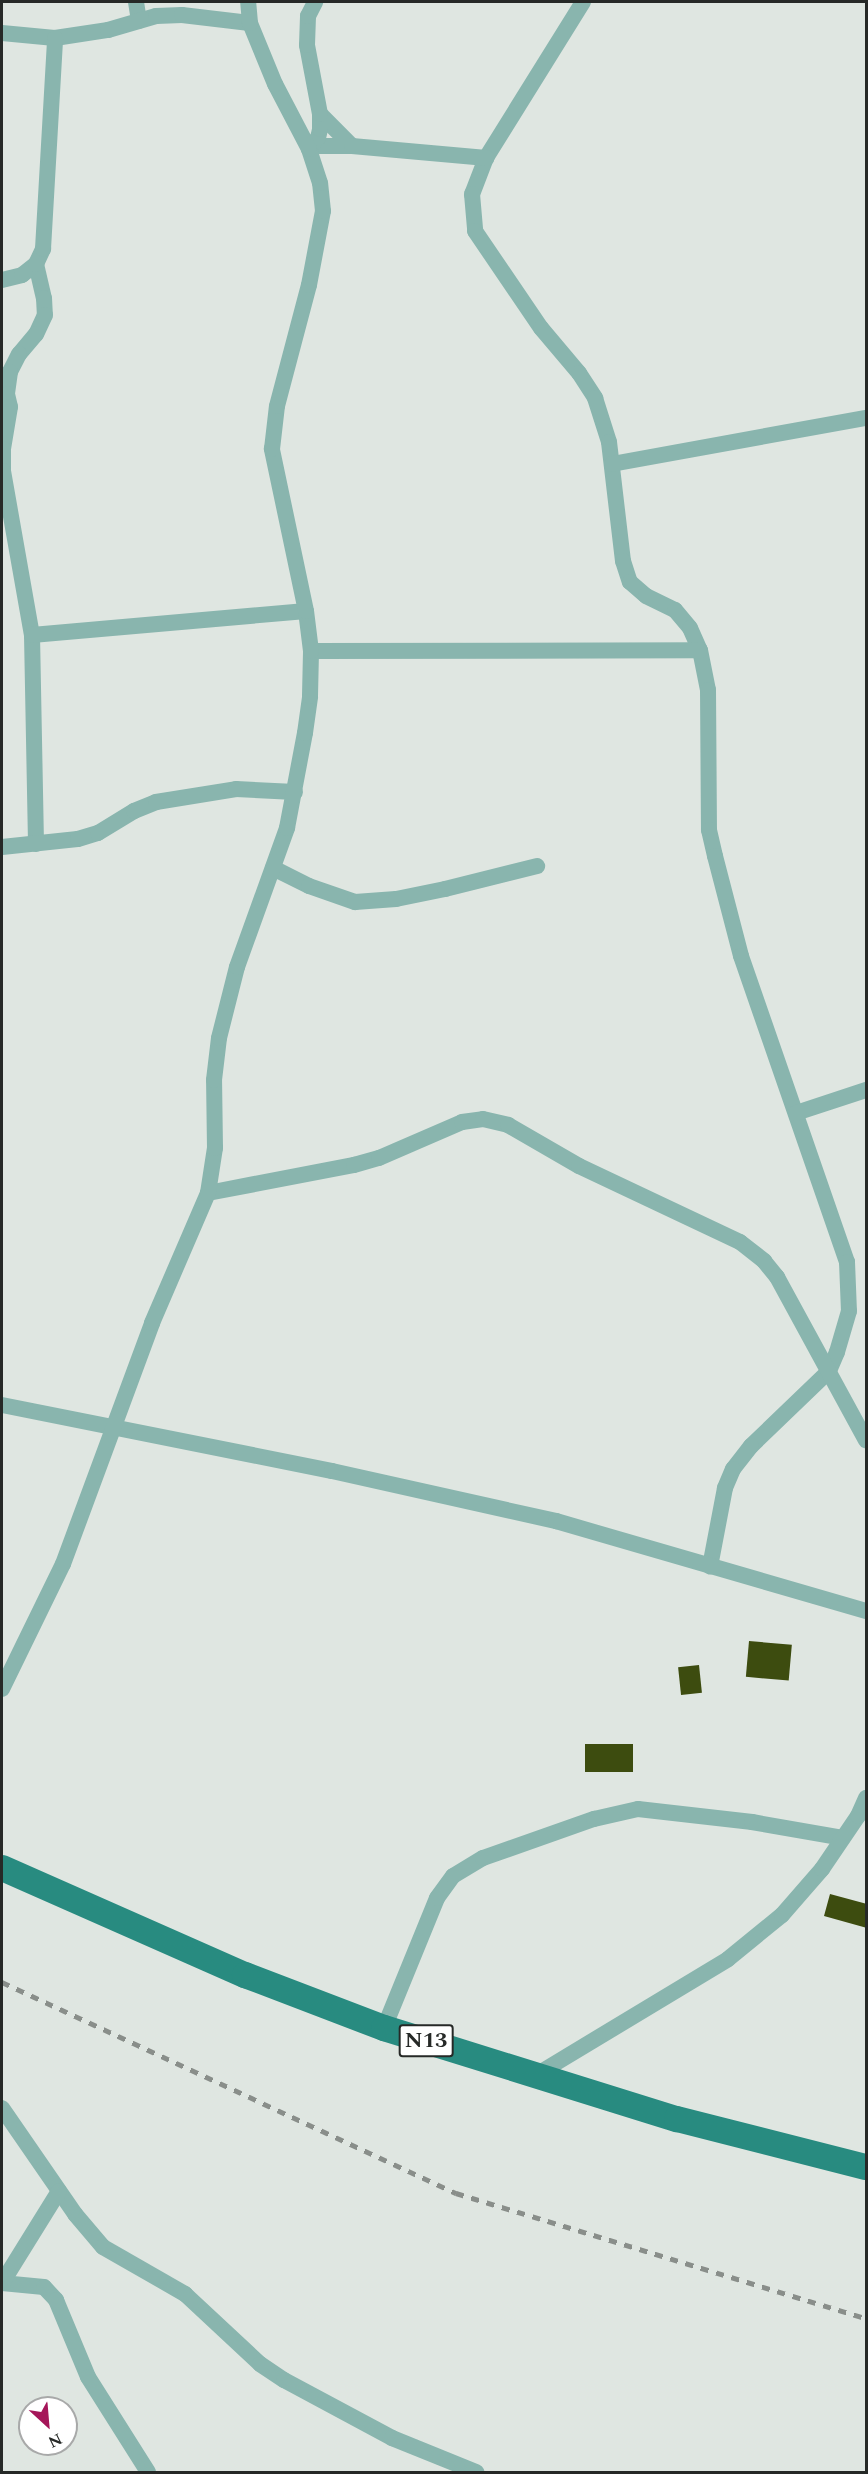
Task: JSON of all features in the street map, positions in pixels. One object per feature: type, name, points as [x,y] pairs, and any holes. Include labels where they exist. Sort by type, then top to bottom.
[{"type":"main road","name":"N13","points":[[2,1868],[235,1970],[384,2028],[677,2119],[867,2167]]},
{"type":"street","points":[[136,2],[139,21]]},
{"type":"street","points":[[2,1689],[63,1564],[82,1516],[112,1426],[152,1323],[208,1193],[215,1148],[214,1080],[219,1038],[237,968],[287,828],[310,696],[311,651],[306,611],[272,449],[277,406],[309,285],[323,211],[320,183],[311,148],[275,84],[250,23],[248,2]]},
{"type":"street","points":[[311,148],[320,129],[320,114],[307,45],[308,16],[315,2]]},
{"type":"street","points":[[583,2],[486,158],[472,194],[475,231],[541,327],[579,373],[595,398],[609,442],[623,561],[630,582],[646,596],[675,610],[690,628],[700,650],[708,690],[709,830],[741,956],[847,1262],[849,1311],[828,1371],[751,1446],[733,1469],[725,1488],[710,1567]]},
{"type":"street","points":[[2,33],[55,38],[108,30],[156,16],[182,15],[250,23]]},
{"type":"street","points":[[2,280],[22,275],[36,264],[43,249],[55,38]]},
{"type":"street","points":[[320,114],[352,146]]},
{"type":"street","points":[[311,148],[352,146],[486,158]]},
{"type":"street","points":[[36,264],[45,315],[36,334],[19,354],[10,372],[7,394],[10,407],[3,449],[3,471],[12,531],[32,635],[36,844]]},
{"type":"street","points":[[612,464],[867,418]]},
{"type":"street","points":[[32,635],[306,611]]},
{"type":"street","points":[[311,651],[700,650]]},
{"type":"street","points":[[2,847],[78,839],[98,833],[134,811],[156,802],[236,789],[295,792]]},
{"type":"street","points":[[273,868],[309,886],[355,902],[396,899],[537,866]]},
{"type":"street","points":[[796,1113],[867,1090]]},
{"type":"street","points":[[208,1193],[354,1165],[379,1158],[462,1122],[483,1119],[508,1125],[579,1166],[740,1242],[777,1276],[867,1440]]},
{"type":"street","points":[[2,1405],[333,1471],[556,1521],[867,1611]]},
{"type":"street","points":[[536,2074],[728,1959],[782,1915],[822,1869],[867,1798]]},
{"type":"street","points":[[384,2028],[437,1899],[453,1876],[483,1858],[594,1819],[638,1809],[752,1822],[843,1839]]},
{"type":"street","points":[[2,2108],[59,2191],[103,2247],[184,2294],[260,2364],[284,2380],[392,2438],[476,2472]]},
{"type":"street","points":[[59,2191],[2,2283],[44,2288],[56,2300],[87,2377],[148,2472]]},
{"type":"building","points":[[749,1641],[792,1645],[789,1681],[746,1677]]},
{"type":"building","points":[[699,1665],[702,1693],[681,1695],[678,1667]]},
{"type":"building","points":[[585,1744],[633,1744],[633,1772],[585,1772]]},
{"type":"building","points":[[830,1894],[867,1904],[867,1928],[824,1916]]},
{"type":"railway","points":[[2,1982],[456,2193],[866,2318]]}]
